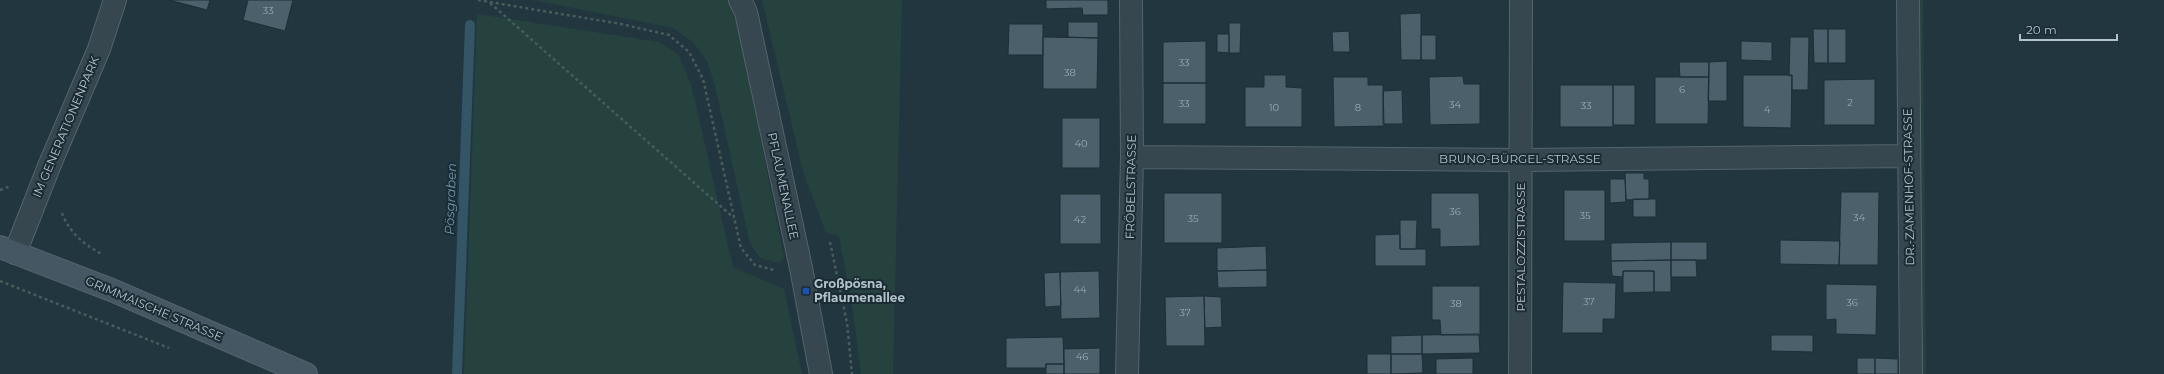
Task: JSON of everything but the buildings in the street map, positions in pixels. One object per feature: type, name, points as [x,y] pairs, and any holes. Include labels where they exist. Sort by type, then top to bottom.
[{"type":"main road","name":"GRIMMAISCHE STRASSE","points":[[7,250],[114,291],[306,374]]},
{"type":"street","name":"IM GENERATIONENPARK","points":[[7,250],[50,164],[99,49],[115,0]]},
{"type":"street","name":"PFLAUMENALLEE","points":[[740,0],[746,12],[801,268],[821,374]]},
{"type":"street","name":"FRÖBELSTRASSE","points":[[1128,374],[1132,157],[1131,0]]},
{"type":"street","name":"PESTALOZZISTRASSE","points":[[1520,374],[1522,160],[1521,0]]},
{"type":"street","name":"DR.-ZAMENHOF-STRASSE","points":[[1908,0],[1911,374]]},
{"type":"street","name":"BRUNO-BÜRGEL-STRASSE","points":[[1132,157],[1522,160],[1909,156]]},
{"type":"path","points":[[478,0],[621,24],[669,35],[689,52],[703,79],[741,248],[755,265],[776,270]]},
{"type":"path","points":[[490,2],[734,218]]},
{"type":"path","points":[[61,207],[62,214],[70,229],[81,242],[106,256]]},
{"type":"path","points":[[830,242],[847,324],[852,374]]},
{"type":"path","points":[[0,281],[102,322]]},
{"type":"green space","points":[[533,0],[729,0],[741,40],[784,257],[779,263],[760,258],[750,244],[715,86],[707,61],[693,42],[673,28]]},
{"type":"green space","points":[[762,0],[902,0],[893,374],[861,374],[853,311],[839,236],[826,233],[803,171]]},
{"type":"green space","points":[[1916,0],[1923,0],[1926,374],[1919,374]]},
{"type":"green space","points":[[477,14],[659,42],[678,54],[691,84],[733,267],[784,289],[802,374],[464,374]]},
{"type":"waterway","name":"Pösgraben","points":[[457,374],[470,25]]},
{"type":"place","name":"Großpösna, Pflaumenallee","points":[[806,291]]}]
